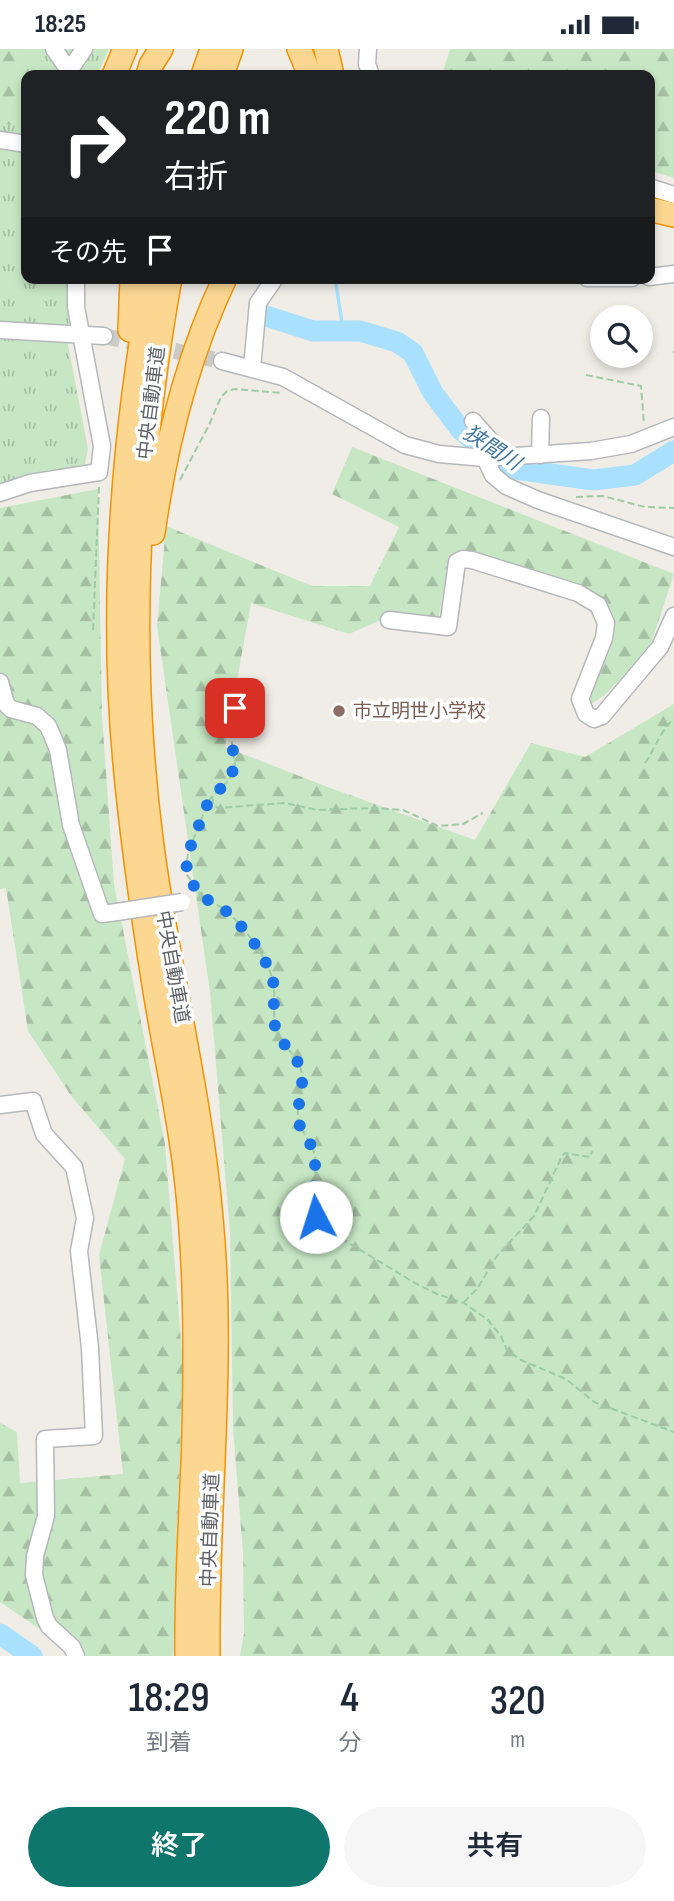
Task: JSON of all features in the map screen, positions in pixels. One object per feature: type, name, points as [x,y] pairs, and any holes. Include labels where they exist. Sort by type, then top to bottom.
[{"type":"highway","points":[[116,70],[125,49]]},
{"type":"highway","points":[[150,70],[161,49]]},
{"type":"highway","points":[[206,70],[212,49]]},
{"type":"highway","points":[[224,70],[231,49]]},
{"type":"highway","points":[[299,49],[308,70]]},
{"type":"highway","points":[[326,49],[331,70]]},
{"type":"highway","points":[[655,210],[674,215]]},
{"type":"highway","points":[[120,563],[115,496],[116,465],[131,325],[132,284]]},
{"type":"highway","name":"中央自動車道","points":[[151,284],[130,424],[120,563],[120,680],[125,761],[153,979],[186,1177],[190,1231],[194,1434],[187,1656]]},
{"type":"highway","name":"中央自動車道","points":[[169,284],[150,406],[138,543],[136,637],[151,840],[202,1142],[211,1219],[216,1325],[208,1656]]},
{"type":"highway","points":[[145,779],[152,767],[147,669],[150,553],[160,481],[190,365],[223,284]]},
{"type":"street","points":[[54,49],[68,70]]},
{"type":"street","points":[[72,70],[84,49]]},
{"type":"street","points":[[368,49],[370,70]]},
{"type":"street","points":[[0,140],[21,143]]},
{"type":"street","points":[[655,189],[674,195]]},
{"type":"street","points":[[655,276],[674,274]]},
{"type":"street","points":[[0,493],[30,483],[99,472],[102,446],[76,307],[76,284]]},
{"type":"street","points":[[252,368],[258,303],[271,284]]},
{"type":"street","points":[[8,325],[104,336]]},
{"type":"street","points":[[222,361],[283,377],[405,446],[439,454],[485,458],[591,451],[631,443],[674,427]]},
{"type":"street","points":[[536,456],[541,418]]},
{"type":"street","points":[[473,421],[505,457]]},
{"type":"street","points":[[485,458],[493,475],[506,486],[538,500],[674,547]]},
{"type":"street","points":[[389,620],[448,627],[454,571],[457,562],[463,559],[578,593],[598,605],[606,623],[604,638],[580,699],[586,714],[594,719],[602,716],[660,647],[674,616]]},
{"type":"street","points":[[0,682],[6,704],[11,709],[37,716],[48,726],[58,750],[71,825],[102,914],[182,902]]},
{"type":"street","points":[[0,1105],[33,1101],[44,1134],[74,1167],[85,1218],[79,1251],[90,1348],[94,1436],[44,1439],[46,1516],[35,1556],[34,1576],[44,1618],[72,1647],[76,1656]]},
{"type":"path","points":[[586,375],[641,386],[645,438]]},
{"type":"path","points":[[178,488],[221,397],[227,391],[248,389],[302,397],[313,394]]},
{"type":"path","points":[[93,630],[99,472]]},
{"type":"path","points":[[571,498],[603,496],[645,507],[674,508]]},
{"type":"path","points":[[202,899],[186,873],[186,864],[202,815],[212,797],[229,780],[235,765],[230,730],[235,708]]},
{"type":"path","points":[[645,763],[674,719]]},
{"type":"path","points":[[212,797],[214,806],[218,808],[284,803],[318,810],[403,810],[438,826],[463,824],[483,813]]},
{"type":"path","points":[[182,902],[202,899],[215,902],[255,942],[266,960],[273,982],[276,1031],[298,1062],[302,1073],[298,1118],[315,1156],[311,1201],[316,1217],[334,1235],[415,1283],[464,1303],[488,1320],[501,1336],[507,1350],[521,1360],[566,1380],[594,1402],[674,1432]]},
{"type":"path","points":[[464,1303],[477,1289],[496,1256],[534,1216],[562,1156],[565,1153],[590,1157],[592,1151]]},
{"type":"green space","points":[[0,49],[109,49],[99,70],[21,70]]},
{"type":"green space","points":[[0,49],[30,49],[52,70],[21,70],[21,126],[0,123]]},
{"type":"green space","points":[[450,49],[674,49],[674,178],[655,172],[655,70],[444,70]]},
{"type":"green space","points":[[0,85],[21,88],[21,284],[70,284],[68,345],[88,449],[84,469],[0,487]]},
{"type":"green space","points":[[352,447],[674,574],[649,650],[605,695],[586,707],[611,647],[599,609],[450,558],[436,630],[381,620],[349,634],[251,603],[225,747],[475,840],[531,743],[585,757],[674,704],[674,1656],[240,1656],[244,1633],[243,1553],[233,1428],[230,1232],[210,992],[157,626],[166,526],[312,586],[370,586],[399,527],[332,494]]},
{"type":"green space","points":[[98,489],[102,716],[114,884],[165,1144],[183,1366],[173,1656],[79,1656],[0,1602],[0,1423],[17,1432],[20,1483],[123,1474],[99,1255],[125,1159],[72,1097],[28,1031],[6,888],[0,889],[0,508]]},
{"type":"waterway","points":[[336,284],[343,329]]},
{"type":"waterway","name":"狭間川","points":[[266,316],[313,331],[360,331],[397,342],[413,353],[433,393],[460,429],[516,469],[593,480],[635,475],[674,451]]},
{"type":"waterway","points":[[0,1634],[32,1656]]},
{"type":"tunnel","points":[[104,336],[222,361]]},
{"type":"place","name":"市立明世小学校","points":[[339,711]]},
{"type":"route","points":[[235,708],[230,730],[235,765],[229,780],[209,800],[202,815],[188,853],[186,873],[202,899],[215,902],[222,908],[255,942],[266,960],[273,982],[276,1031],[298,1062],[302,1073],[298,1118],[315,1156],[311,1201],[316,1217]]}]
